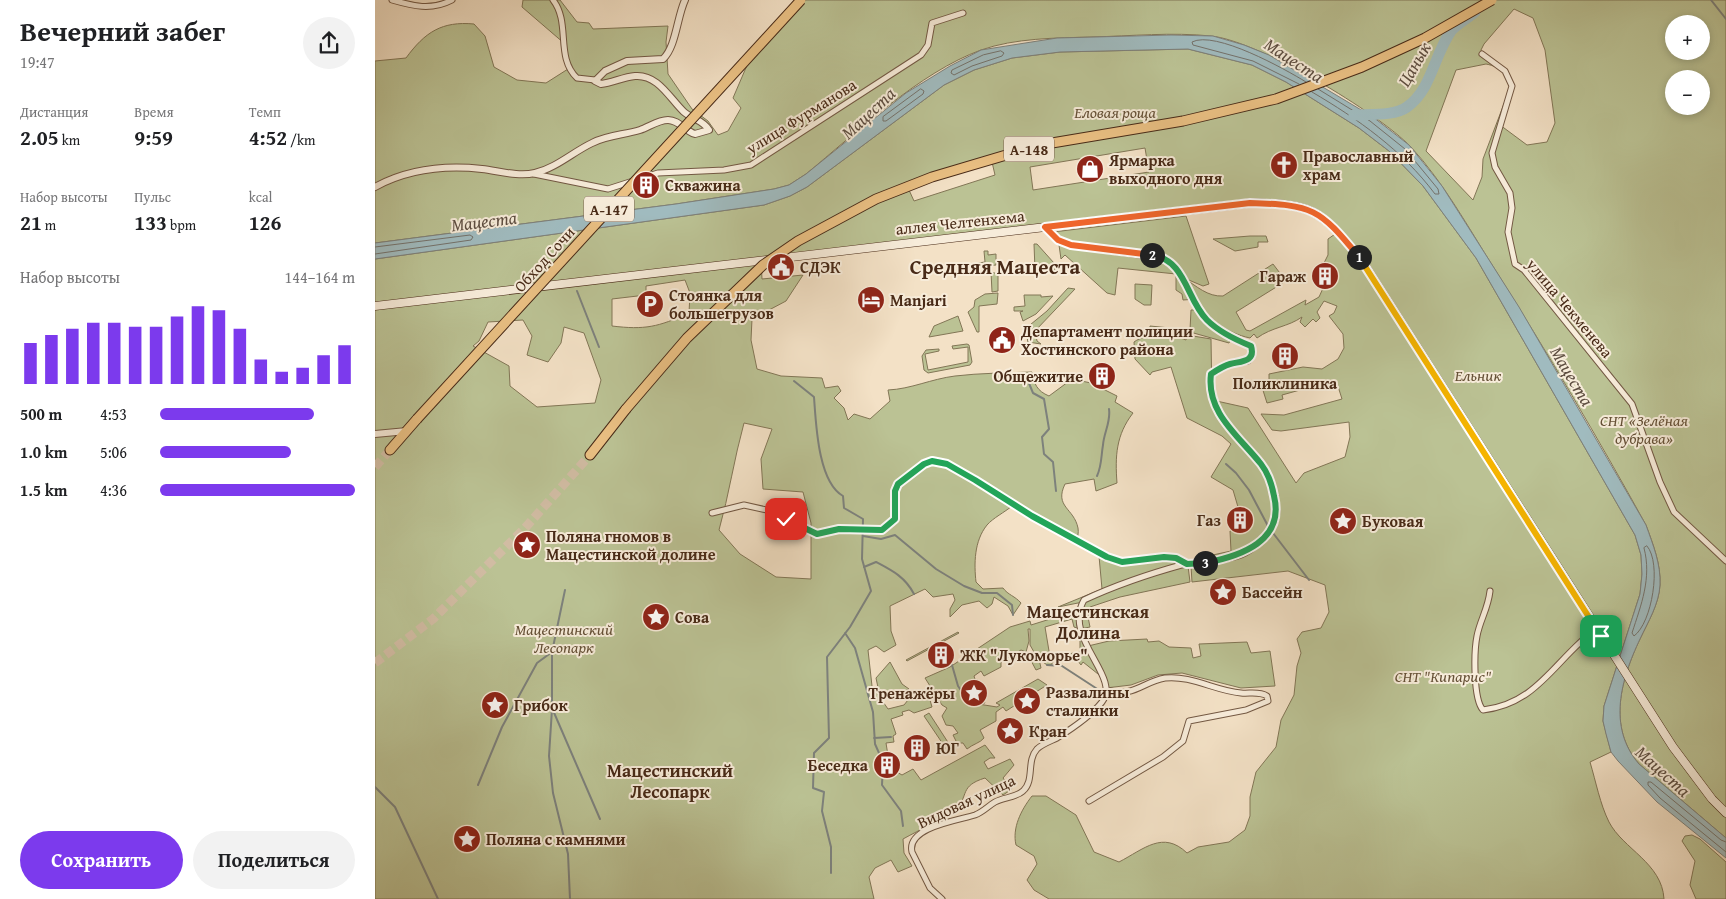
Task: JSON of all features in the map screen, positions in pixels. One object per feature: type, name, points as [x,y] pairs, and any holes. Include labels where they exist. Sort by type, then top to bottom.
[{"type":"highway","name":"Обход Сочи","points":[[390,450],[801,0]]},
{"type":"highway","name":"А-148","points":[[589,455],[687,338],[763,265],[806,236],[876,198],[932,177],[1040,146],[1183,121],[1276,99],[1362,67],[1425,38],[1493,0]]},
{"type":"main road","name":"аллея Челтенхема","points":[[375,306],[1250,203],[1301,206],[1323,216],[1360,258],[1596,629],[1692,774],[1726,812]]},
{"type":"street","points":[[392,0],[423,8],[452,0]]},
{"type":"street","points":[[553,0],[560,14],[567,65],[577,78],[595,80],[605,71],[627,61],[663,59],[671,49],[679,14],[685,0]]},
{"type":"street","name":"улица Фурманова","points":[[375,187],[408,173],[446,167],[483,169],[511,174],[533,174],[608,189],[658,173],[724,170],[751,165],[921,55],[928,45],[932,23],[963,13]]},
{"type":"street","name":"улица Чекменева","points":[[1482,54],[1505,70],[1512,86],[1492,153],[1495,167],[1510,193],[1512,208],[1508,232],[1515,264],[1524,270],[1591,354],[1625,393],[1638,416],[1660,482],[1674,512],[1726,561]]},
{"type":"street","name":"улица Фурманова","points":[[533,174],[548,169],[592,142],[640,130],[663,121],[676,122],[695,134],[709,130],[704,123],[685,113],[659,85],[647,78],[636,76],[601,84],[595,80]]},
{"type":"street","points":[[1045,227],[1058,240],[1071,245],[1166,259],[1177,267],[1198,308],[1207,320],[1251,346],[1252,356],[1248,360],[1228,364],[1211,374],[1209,385],[1212,400],[1230,430],[1262,465],[1276,501],[1275,521],[1265,537],[1241,554],[1187,564],[1094,596],[1085,600],[1080,608],[1078,617],[1080,629],[1106,683],[1107,690],[1131,692],[1156,680],[1177,678],[1239,693],[1261,693],[1267,696],[1268,701],[1246,710],[1189,721],[1183,741],[1163,757],[1089,801]]},
{"type":"street","points":[[375,434],[407,431]]},
{"type":"street","points":[[712,513],[744,505],[771,511],[814,534],[839,529],[882,530],[892,524],[896,515],[895,491],[898,484],[920,466],[932,461],[947,464],[1032,516],[1107,557],[1122,562],[1171,557],[1187,564]]},
{"type":"street","points":[[1489,591],[1488,606],[1477,636],[1476,678],[1479,706],[1483,710],[1527,695],[1548,677],[1579,642],[1596,629]]},
{"type":"street","name":"Видовая улица","points":[[942,899],[930,888],[912,852],[911,848],[915,839],[931,828],[955,818],[975,815],[995,802],[1018,795],[1025,790],[1029,782],[1034,753],[1039,747],[1078,724],[1101,703],[1107,690]]},
{"type":"green space","name":"СНТ «Зелёная дубрава»","points":[[523,0],[560,0],[577,22],[589,23],[593,29],[668,26],[666,42],[668,74],[692,109],[708,121],[718,135],[728,131],[741,108],[733,98],[748,63],[806,0],[1726,0],[1726,838],[1639,764],[1629,750],[1623,734],[1620,719],[1620,703],[1623,686],[1633,654],[1655,606],[1660,585],[1658,562],[1646,525],[1553,363],[1445,190],[1411,147],[1395,132],[1372,116],[1316,80],[1286,64],[1232,41],[1211,36],[1181,34],[1050,38],[1022,41],[981,50],[935,73],[889,105],[806,174],[789,185],[676,204],[375,243],[375,61],[406,58],[427,35],[443,27],[453,24],[474,24],[485,36],[494,67],[517,80],[546,83],[568,69],[565,44],[522,7]],"holes":[[[1514,9],[1533,18],[1545,50],[1555,123],[1547,142],[1527,145],[1500,125],[1510,99],[1511,81],[1501,66],[1483,56],[1481,50]],[[1486,64],[1499,69],[1510,88],[1483,159],[1482,177],[1473,200],[1426,151],[1456,70]]]},
{"type":"green space","points":[[1188,49],[1252,65],[1286,82],[1359,128],[1389,151],[1423,186],[1476,258],[1635,535],[1641,555],[1640,594],[1604,706],[1603,721],[1611,752],[1590,762],[1609,822],[1615,832],[1641,857],[1657,876],[1662,886],[1664,899],[1049,899],[1034,890],[1027,880],[1037,864],[1034,856],[1016,845],[1015,832],[1021,813],[1032,796],[1046,796],[1076,815],[1094,852],[1119,862],[1153,844],[1170,843],[1187,853],[1198,847],[1229,842],[1245,830],[1250,816],[1250,797],[1256,772],[1276,747],[1281,720],[1294,695],[1297,666],[1301,653],[1297,639],[1302,632],[1321,628],[1329,612],[1325,585],[1288,571],[1192,582],[1191,566],[1200,564],[1199,558],[1231,551],[1230,531],[1239,527],[1241,532],[1249,528],[1238,507],[1233,490],[1211,477],[1231,444],[1222,436],[1187,418],[1171,367],[1152,372],[1150,375],[1135,359],[1134,342],[1145,337],[1159,335],[1186,340],[1187,335],[1211,339],[1212,400],[1248,408],[1296,483],[1304,473],[1345,457],[1350,437],[1349,422],[1281,431],[1272,430],[1261,414],[1284,415],[1342,399],[1336,380],[1282,395],[1283,399],[1267,403],[1261,384],[1269,384],[1269,374],[1303,367],[1322,369],[1338,359],[1344,348],[1343,334],[1329,316],[1334,313],[1337,306],[1324,301],[1317,312],[1320,318],[1316,322],[1313,319],[1305,327],[1300,322],[1302,317],[1268,331],[1257,338],[1254,334],[1250,338],[1242,336],[1219,324],[1207,313],[1197,299],[1183,300],[1182,294],[1176,290],[1176,274],[1118,268],[1115,295],[1107,293],[1065,255],[1061,259],[1058,238],[1053,232],[1186,216],[1209,284],[1203,286],[1184,278],[1207,293],[1223,296],[1273,264],[1286,281],[1236,312],[1246,330],[1250,331],[1306,300],[1305,305],[1319,297],[1325,284],[1333,279],[1323,265],[1328,255],[1328,239],[1338,232],[1323,216],[1276,203],[761,260],[762,279],[803,275],[786,301],[752,319],[751,340],[757,369],[781,376],[822,378],[825,388],[838,386],[841,391],[834,398],[844,408],[848,420],[854,414],[870,419],[890,401],[888,390],[905,388],[955,376],[1032,372],[1037,387],[1049,396],[1072,379],[1091,383],[1117,396],[1115,402],[1133,413],[1123,429],[1118,446],[1116,464],[1117,483],[1096,491],[1094,479],[1065,484],[1062,492],[1063,503],[1076,521],[1078,530],[1077,544],[1012,506],[990,522],[983,531],[977,545],[976,582],[983,589],[1003,588],[1019,601],[1021,603],[1013,615],[1008,606],[994,597],[992,604],[987,608],[979,601],[962,605],[950,617],[950,609],[955,600],[953,594],[933,597],[925,589],[890,606],[891,631],[896,645],[884,652],[876,646],[868,650],[872,686],[888,709],[904,705],[912,695],[930,700],[932,707],[914,713],[909,710],[902,712],[903,715],[891,719],[896,734],[893,736],[894,742],[886,743],[890,768],[902,775],[913,769],[921,780],[985,745],[995,758],[990,758],[984,762],[988,769],[1010,759],[1014,765],[1003,778],[1012,789],[1003,795],[985,778],[977,781],[971,784],[961,803],[951,812],[903,839],[904,853],[912,866],[898,872],[891,860],[875,868],[869,877],[874,899],[375,899],[375,259],[764,205],[790,196],[807,187],[944,85],[974,70],[1012,58],[1060,52]],"holes":[[[1145,148],[1149,172],[1033,190],[1030,167]],[[992,162],[995,175],[914,201],[909,190],[932,180]],[[685,280],[690,293],[689,313],[669,322],[651,326],[634,328],[612,326],[612,299],[646,295],[646,286]],[[523,320],[532,336],[527,355],[548,362],[561,343],[564,327],[584,333],[601,380],[595,403],[537,407],[510,386],[509,366],[473,346],[479,341],[488,322]],[[744,423],[772,429],[761,459],[763,489],[803,492],[811,523],[811,579],[776,577],[740,554],[719,530]]]},
{"type":"green space","points":[[1266,236],[1268,242],[1258,242],[1258,247],[1235,251],[1213,239]]},
{"type":"green space","points":[[1034,244],[1037,244],[1054,263],[1055,270],[1035,270]]},
{"type":"green space","points":[[984,251],[988,251],[988,255],[996,254],[996,265],[973,267],[972,264],[985,262]]},
{"type":"green space","points":[[991,272],[998,274],[998,291],[992,292]]},
{"type":"green space","points":[[1135,284],[1152,285],[1151,305],[1144,305],[1135,299]]},
{"type":"green space","points":[[1068,288],[1075,289],[1035,331],[1037,341],[1041,344],[1028,342],[1025,329],[1047,311]]},
{"type":"green space","points":[[998,293],[997,304],[979,306],[979,332],[977,332],[968,312],[974,307],[975,300],[985,294]]},
{"type":"green space","points":[[1024,295],[1053,296],[1036,314],[1023,321],[1020,312],[1023,311],[1014,311],[1014,307],[1025,306]]},
{"type":"green space","points":[[1191,310],[1197,310],[1209,324],[1231,338],[1229,343],[1190,332],[1150,329],[1150,326],[1190,330]]},
{"type":"green space","points":[[958,316],[963,331],[929,337],[934,326]]},
{"type":"green space","points":[[969,345],[972,362],[970,365],[928,373],[924,370],[922,356],[926,350],[939,349],[939,351],[925,354],[928,370],[968,362],[968,347],[953,349],[952,346]]},
{"type":"green space","points":[[1099,556],[1124,565],[1164,557],[1188,566],[1190,582],[1120,597],[1090,607],[1088,617],[1090,627],[1080,629],[1088,646],[1109,641],[1147,639],[1148,642],[1159,641],[1169,647],[1191,648],[1193,658],[1201,656],[1199,644],[1247,642],[1251,653],[1270,651],[1275,686],[1241,688],[1182,673],[1158,675],[1131,685],[1106,688],[1103,678],[1083,662],[1081,665],[1074,656],[1055,659],[1051,665],[1047,665],[1039,659],[1041,668],[1036,670],[1028,655],[1034,652],[1030,645],[1030,629],[1028,629],[1029,641],[1026,652],[1021,650],[1001,662],[1001,667],[984,676],[981,671],[974,676],[978,689],[970,695],[972,697],[975,694],[977,697],[980,695],[985,703],[978,704],[997,707],[1000,705],[996,703],[1038,679],[1047,685],[1006,711],[1003,707],[996,712],[996,721],[980,730],[984,738],[981,741],[967,749],[963,743],[957,743],[953,735],[958,733],[953,726],[946,725],[942,716],[947,708],[942,705],[925,678],[950,667],[1010,627],[1030,621],[1031,625],[1079,610],[1083,602],[1058,607],[1102,589]],"holes":[[[1072,619],[1074,627],[1080,629],[1080,652],[1050,657],[1045,627]]]},
{"type":"green space","points":[[958,632],[959,633],[906,660]]},
{"type":"green space","points":[[890,662],[902,684],[909,689],[891,698],[880,697],[876,678]]},
{"type":"green space","points":[[929,713],[953,750],[949,753],[924,716]]},
{"type":"green space","points":[[1692,835],[1700,839],[1726,862],[1726,899],[1696,899],[1690,885],[1695,861],[1682,841],[1685,836]]},
{"type":"water","points":[[1171,35],[1213,36],[1269,55],[1373,117],[1409,145],[1442,186],[1519,307],[1646,525],[1658,562],[1660,585],[1655,606],[1633,654],[1623,686],[1620,719],[1623,734],[1629,750],[1639,764],[1726,838],[1726,858],[1657,802],[1611,752],[1603,721],[1604,706],[1640,594],[1641,555],[1635,535],[1476,258],[1423,186],[1389,151],[1359,128],[1286,82],[1252,65],[1188,49],[1060,52],[1012,58],[974,70],[944,85],[807,187],[790,196],[764,205],[375,259],[375,243],[676,204],[789,185],[806,174],[906,93],[950,66],[981,50],[1057,38]]},
{"type":"waterway","points":[[1711,0],[1726,19]]},
{"type":"waterway","name":"Цанык","points":[[1354,115],[1396,112],[1407,107],[1422,91],[1440,50],[1451,31],[1475,12]]},
{"type":"waterway","points":[[577,291],[599,347]]},
{"type":"waterway","points":[[1026,376],[1033,393],[1044,399],[1049,429],[1042,437],[1044,454],[1053,462],[1056,491]]},
{"type":"waterway","points":[[794,381],[814,397],[817,436],[823,466],[828,478],[835,489],[843,496],[844,508],[863,519],[862,559],[871,591],[850,627],[827,657],[829,738],[814,753],[813,788],[824,792],[822,811],[831,847],[831,873]]},
{"type":"waterway","points":[[1097,476],[1101,464],[1109,409]]},
{"type":"waterway","points":[[1226,464],[1236,473],[1249,490],[1268,526]]},
{"type":"waterway","points":[[1273,533],[1309,580]]},
{"type":"waterway","points":[[863,536],[881,539],[895,535],[936,569],[964,586],[982,593],[997,593],[1012,605],[1013,615]]},
{"type":"waterway","points":[[864,567],[876,562],[882,565],[903,579],[914,594]]},
{"type":"waterway","points":[[565,590],[552,652],[552,708],[600,819]]},
{"type":"waterway","points":[[845,633],[855,648],[873,712],[875,744],[883,762],[882,785],[901,811],[903,826]]},
{"type":"waterway","points":[[478,785],[502,727],[537,663],[552,652]]},
{"type":"waterway","points":[[952,665],[958,686],[969,702],[977,704]]},
{"type":"waterway","points":[[1047,665],[1062,666],[1105,694]]},
{"type":"waterway","points":[[552,709],[549,756],[553,793],[568,854],[570,899]]},
{"type":"waterway","points":[[874,738],[891,737]]},
{"type":"waterway","points":[[375,787],[395,807],[438,899]]},
{"type":"tunnel","points":[[375,467],[390,450]]},
{"type":"tunnel","points":[[375,663],[433,619],[525,528],[590,455]]},
{"type":"place","name":"Православный храм","points":[[1284,165]]},
{"type":"place","name":"Ярмарка выходного дня","points":[[1090,169]]},
{"type":"place","name":"Скважина","points":[[646,185]]},
{"type":"place","name":"СДЭК","points":[[781,267]]},
{"type":"place","name":"Гараж","points":[[1325,276]]},
{"type":"place","name":"Manjari","points":[[871,300]]},
{"type":"place","name":"Стоянка для большегрузов","points":[[650,304]]},
{"type":"place","name":"Департамент полиции Хостинского района","points":[[1002,340]]},
{"type":"place","name":"Поликлиника","points":[[1285,356]]},
{"type":"place","name":"Общежитие","points":[[1102,376]]},
{"type":"place","name":"Газ","points":[[1240,520]]},
{"type":"place","name":"Буковая","points":[[1343,521]]},
{"type":"place","name":"Поляна гномов в Мацестинской долине","points":[[527,545]]},
{"type":"place","name":"Бассейн","points":[[1223,592]]},
{"type":"place","name":"Сова","points":[[656,617]]},
{"type":"place","name":"ЖК \"Лукоморье\"","points":[[941,655]]},
{"type":"place","name":"Тренажёры","points":[[974,693]]},
{"type":"place","name":"Развалины сталинки","points":[[1027,701]]},
{"type":"place","name":"Грибок","points":[[495,705]]},
{"type":"place","name":"Кран","points":[[1010,731]]},
{"type":"place","name":"ЮГ","points":[[917,748]]},
{"type":"place","name":"Беседка","points":[[887,765]]},
{"type":"place","name":"Поляна с камнями","points":[[467,839]]},
{"type":"district","name":"Средняя Мацеста","points":[[995,266]]},
{"type":"district","name":"Мацестинская Долина","points":[[1088,621]]},
{"type":"district","name":"Мацестинский Лесопарк","points":[[670,780]]},
{"type":"route","points":[[786,519],[814,534],[839,529],[882,530],[892,524],[895,519],[895,491],[901,480],[924,464],[932,461],[947,464],[1094,551],[1122,562],[1164,557],[1176,558],[1187,564],[1200,564],[1241,554],[1254,546],[1272,529],[1277,512],[1276,501],[1272,485],[1262,465],[1230,430],[1212,400],[1209,385],[1211,374],[1228,364],[1248,360],[1252,356],[1251,346],[1207,320],[1198,308],[1177,267],[1172,262],[1161,257],[1071,245],[1058,240],[1045,227],[1250,203],[1301,206],[1323,216],[1360,258],[1601,636]]},
{"type":"water label","name":"Мацеста","points":[[1294,60]]},
{"type":"water label","name":"Мацеста","points":[[868,113]]},
{"type":"water label","name":"Мацеста","points":[[484,221]]},
{"type":"water label","name":"Мацеста","points":[[1572,376]]},
{"type":"water label","name":"Мацеста","points":[[1663,771]]},
{"type":"park label","name":"Еловая роща","points":[[1115,112]]},
{"type":"park label","name":"Ельник","points":[[1478,375]]},
{"type":"park label","name":"СНТ \"Кипарис\"","points":[[1443,676]]}]
